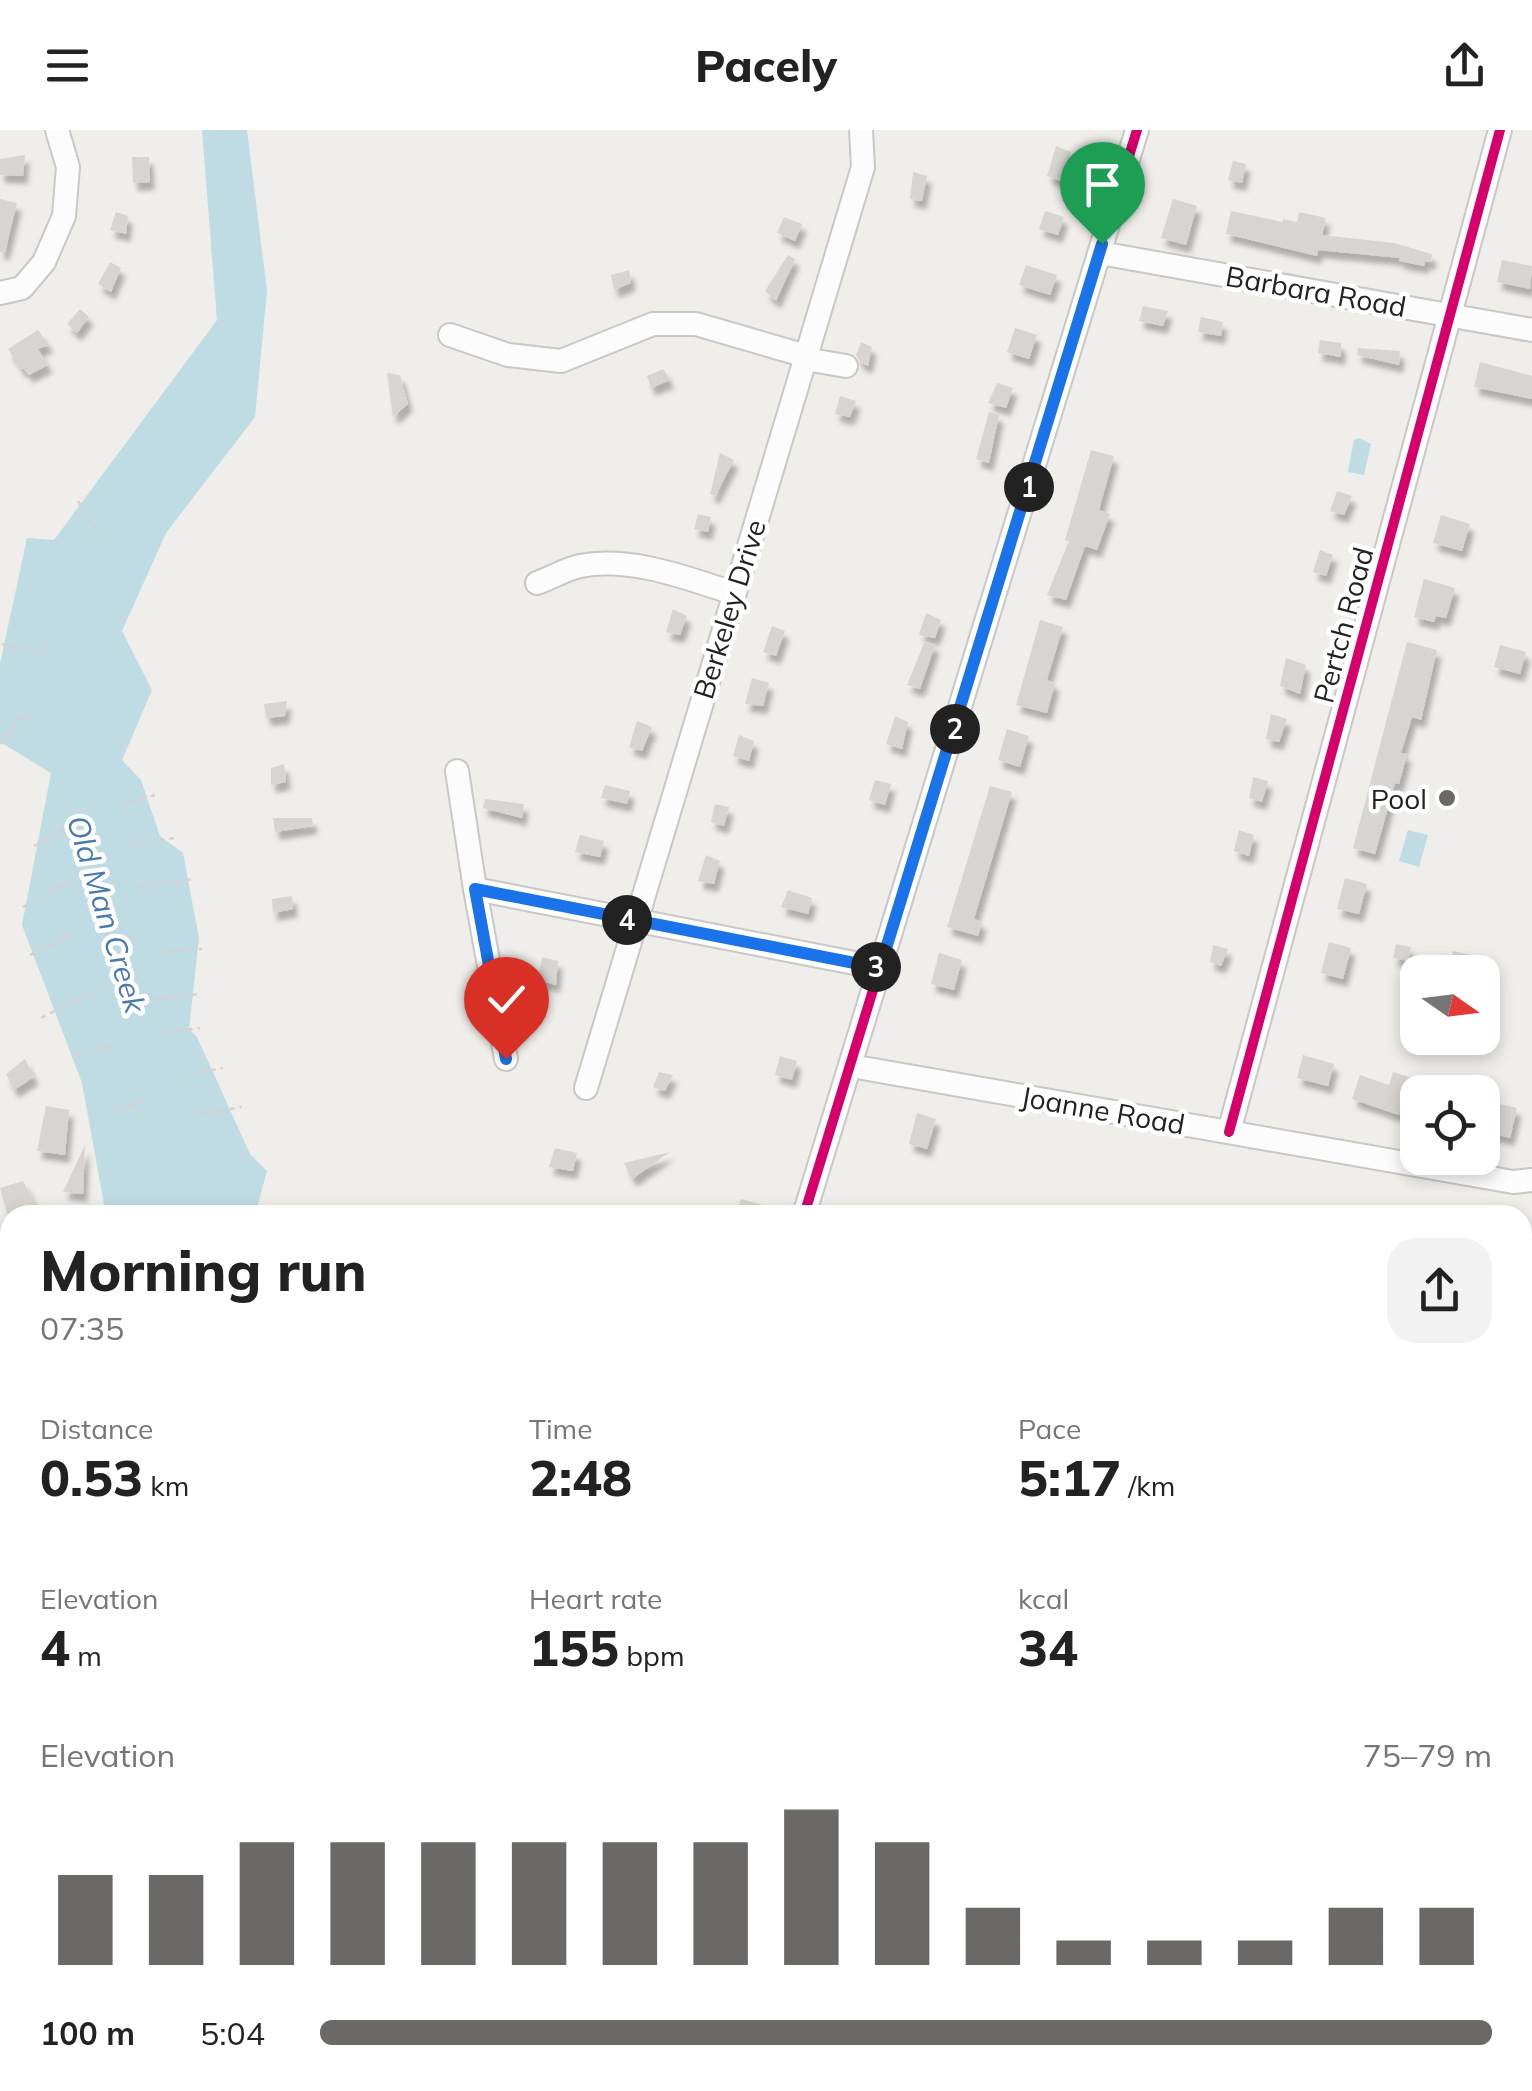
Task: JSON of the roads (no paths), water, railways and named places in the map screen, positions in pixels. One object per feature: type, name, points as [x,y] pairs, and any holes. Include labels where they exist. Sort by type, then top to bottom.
[{"type":"street","points":[[0,294],[22,288],[44,262],[64,216],[68,167],[58,130]]},
{"type":"street","name":"Berkeley Drive","points":[[586,1088],[863,167],[861,130]]},
{"type":"street","points":[[807,1205],[1137,130]]},
{"type":"street","name":"Pertch Road","points":[[1229,1132],[1500,130]]},
{"type":"street","name":"Barbara Road","points":[[1100,253],[1532,330]]},
{"type":"street","points":[[450,335],[508,355],[561,361],[653,324],[696,324],[846,366]]},
{"type":"street","points":[[537,584],[580,566],[612,565],[677,576],[733,593]]},
{"type":"street","points":[[457,771],[506,1059]]},
{"type":"street","points":[[475,889],[880,968]]},
{"type":"street","name":"Joanne Road","points":[[850,1066],[1512,1182],[1532,1180]]},
{"type":"water","name":"Old Man Creek","points":[[202,130],[247,130],[267,291],[255,417],[166,533],[122,631],[152,690],[122,760],[141,780],[160,836],[183,853],[199,938],[189,1029],[197,1037],[250,1154],[267,1171],[258,1205],[104,1205],[82,1083],[22,925],[51,773],[0,742],[0,664],[27,538],[54,540],[217,320]]},
{"type":"water","points":[[1359,438],[1371,444],[1364,475],[1348,472],[1354,440]]},
{"type":"water","points":[[1408,830],[1428,835],[1419,867],[1399,861]]},
{"type":"place","name":"Pool","points":[[1447,798]]}]
